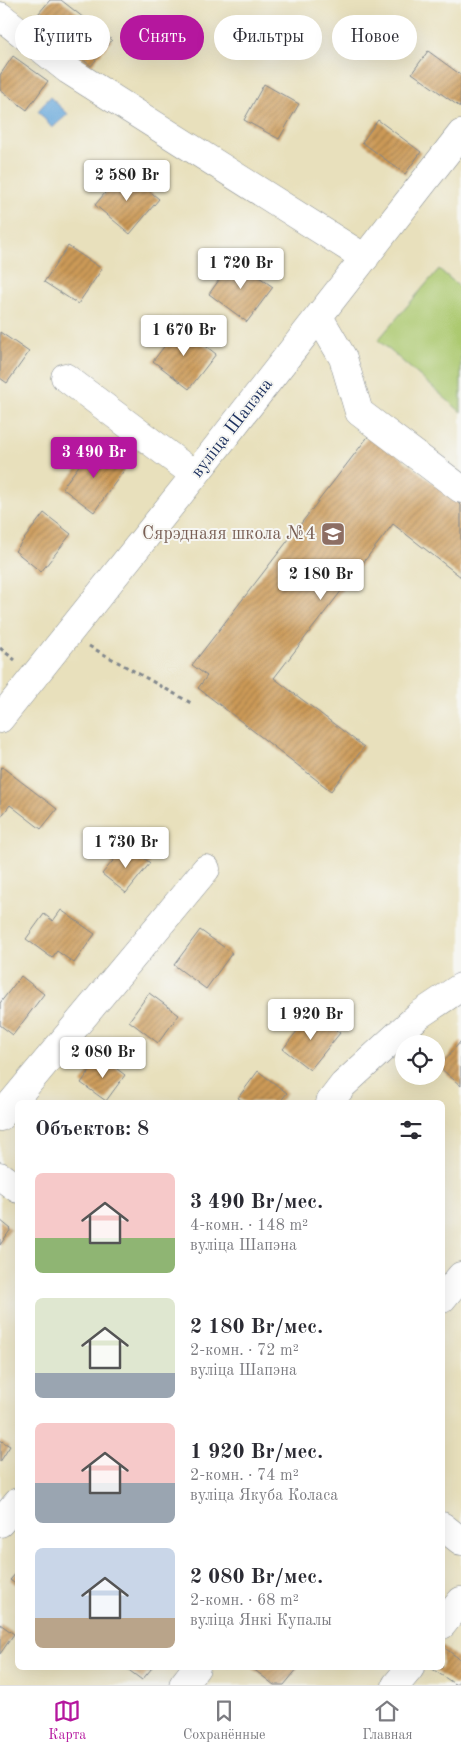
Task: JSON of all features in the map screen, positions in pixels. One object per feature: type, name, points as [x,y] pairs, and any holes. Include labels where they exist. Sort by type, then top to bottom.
[{"type":"street","points":[[0,16],[68,70],[365,258]]},
{"type":"street","name":"вуліца Шапэна","points":[[0,719],[195,475],[461,134]]},
{"type":"street","points":[[319,316],[343,358],[359,412],[461,489]]},
{"type":"street","points":[[65,378],[195,475]]},
{"type":"street","points":[[0,1117],[206,869]]},
{"type":"street","points":[[332,1100],[343,1085],[419,1015],[461,987]]},
{"type":"street","points":[[0,1176],[15,1187]]},
{"type":"street","points":[[445,1295],[461,1276]]},
{"type":"street","points":[[0,1523],[15,1506]]},
{"type":"street","points":[[445,1528],[461,1540]]},
{"type":"street","points":[[445,1621],[461,1601]]},
{"type":"street","points":[[183,1685],[194,1670]]},
{"type":"street","points":[[396,1685],[408,1670]]},
{"type":"path","points":[[70,632],[79,640],[191,703]]},
{"type":"green space","points":[[439,269],[461,288],[461,412],[378,340]]},
{"type":"water","points":[[50,97],[68,114],[52,128],[38,111]]},
{"type":"building","points":[[50,0],[61,0],[80,15],[37,15]]},
{"type":"building","points":[[428,51],[461,75],[460,107],[412,73]]},
{"type":"building","points":[[13,56],[15,60],[19,60],[48,81],[27,110],[0,90],[0,75]]},
{"type":"building","points":[[83,60],[96,60],[91,66]]},
{"type":"building","points":[[264,84],[299,104],[279,139],[244,120]]},
{"type":"building","points":[[378,120],[421,152],[405,174],[362,142]]},
{"type":"building","points":[[124,170],[159,199],[130,234],[95,205]]},
{"type":"building","points":[[68,246],[102,269],[78,304],[44,282]]},
{"type":"building","points":[[234,259],[273,287],[247,322],[209,294]]},
{"type":"building","points":[[180,326],[216,354],[189,389],[153,361]]},
{"type":"building","points":[[0,332],[29,352],[7,383],[0,378]]},
{"type":"building","points":[[370,434],[461,505],[461,577],[393,524],[274,678],[364,747],[331,791],[198,688],[207,676],[192,665]]},
{"type":"building","points":[[94,446],[125,469],[94,512],[62,488]]},
{"type":"building","points":[[44,513],[71,534],[41,572],[15,551]]},
{"type":"building","points":[[2,767],[57,809],[41,829],[10,805],[0,818],[0,769]]},
{"type":"building","points":[[127,844],[150,863],[126,893],[102,874]]},
{"type":"building","points":[[61,910],[95,934],[74,963],[57,951],[52,958],[26,939],[44,914],[53,921]]},
{"type":"building","points":[[200,930],[232,953],[206,989],[174,965]]},
{"type":"building","points":[[21,976],[44,994],[13,1035],[0,1025],[0,1003]]},
{"type":"building","points":[[149,993],[179,1015],[158,1043],[129,1021]]},
{"type":"building","points":[[312,1012],[340,1033],[310,1070],[283,1049]]},
{"type":"building","points":[[461,1041],[461,1086],[445,1072],[445,1060]]},
{"type":"building","points":[[100,1056],[125,1075],[107,1100],[81,1083]]},
{"type":"building","points":[[258,1071],[287,1093],[282,1100],[242,1100],[238,1098]]},
{"type":"building","points":[[0,1220],[11,1229],[0,1245]]},
{"type":"building","points":[[0,1440],[10,1446],[0,1462]]},
{"type":"building","points":[[15,1574],[15,1584],[10,1580]]},
{"type":"building","points":[[0,1624],[14,1634],[0,1654]]},
{"type":"building","points":[[445,1648],[461,1660],[461,1678],[456,1685],[434,1670],[445,1670]]},
{"type":"building","points":[[129,1670],[150,1670],[142,1680]]},
{"type":"building","points":[[255,1670],[296,1670],[284,1685],[274,1685]]},
{"type":"place","name":"Сярэднаяя школа №4","points":[[333,534]]}]
